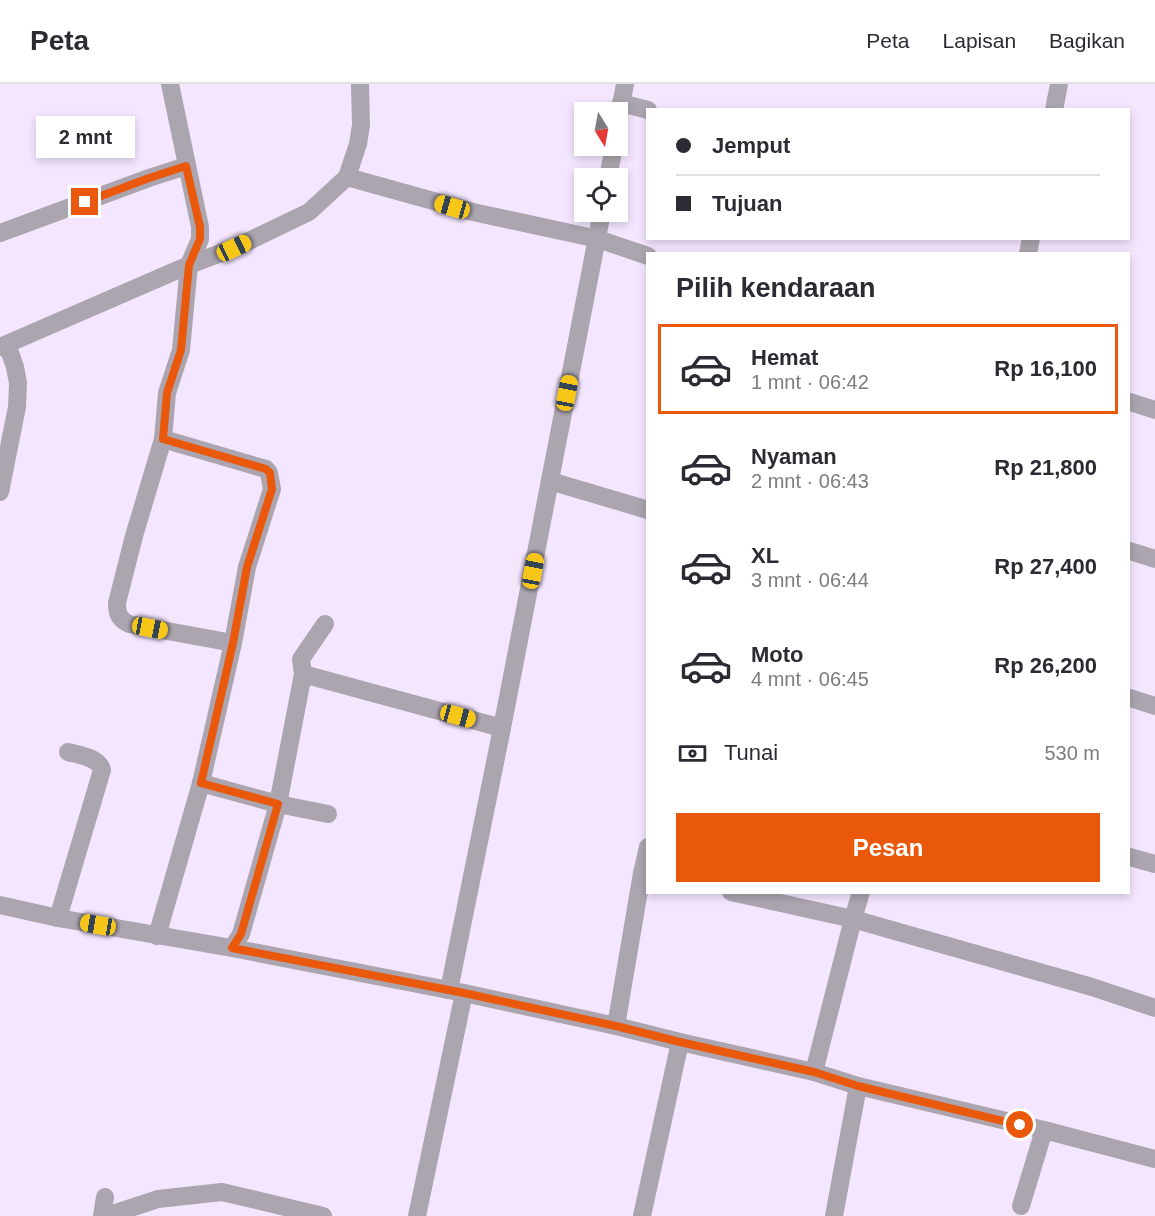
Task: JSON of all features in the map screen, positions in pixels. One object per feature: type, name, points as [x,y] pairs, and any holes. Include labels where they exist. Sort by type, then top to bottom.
[{"type":"street","points":[[170,84],[200,227],[200,239],[189,265],[181,350],[167,393],[163,439],[134,536],[117,603],[117,612],[120,618],[129,624],[233,643]]},
{"type":"street","points":[[0,492],[17,407],[18,383],[15,367],[4,346],[189,265],[234,248],[309,212],[347,177],[362,125],[360,84]]},
{"type":"street","points":[[621,102],[625,84]]},
{"type":"street","points":[[1054,108],[1059,84]]},
{"type":"street","points":[[628,105],[646,109]]},
{"type":"street","points":[[0,233],[149,178],[188,173]]},
{"type":"street","points":[[347,177],[473,213],[598,239],[646,255]]},
{"type":"street","points":[[417,1216],[502,728],[601,222]]},
{"type":"street","points":[[1130,402],[1155,410]]},
{"type":"street","points":[[157,936],[201,783],[233,643],[247,567],[272,489],[270,473],[266,469],[163,439]]},
{"type":"street","points":[[550,481],[646,509]]},
{"type":"street","points":[[1130,550],[1155,559]]},
{"type":"street","points":[[232,948],[241,934],[278,804],[303,674],[301,659],[325,624]]},
{"type":"street","points":[[303,674],[502,728]]},
{"type":"street","points":[[1130,698],[1155,706]]},
{"type":"street","points":[[58,918],[102,770],[96,760],[68,752]]},
{"type":"street","points":[[201,783],[278,804],[328,814]]},
{"type":"street","points":[[1130,857],[1155,864]]},
{"type":"street","points":[[616,1026],[645,874]]},
{"type":"street","points":[[740,894],[853,920],[1092,987],[1155,1008]]},
{"type":"street","points":[[814,1072],[860,894]]},
{"type":"street","points":[[0,906],[232,948],[616,1026],[814,1072],[858,1086],[1155,1159]]},
{"type":"street","points":[[642,1216],[680,1042]]},
{"type":"street","points":[[834,1216],[858,1086]]},
{"type":"street","points":[[1021,1206],[1044,1130]]},
{"type":"street","points":[[105,1197],[104,1216],[158,1199],[222,1192],[323,1216]]},
{"type":"route","points":[[85,202],[186,166],[200,227],[200,239],[189,265],[181,350],[167,393],[163,439],[266,469],[270,473],[272,489],[247,567],[233,643],[201,783],[278,804],[241,934],[232,948],[464,993],[616,1026],[814,1072],[858,1086],[1020,1125]]}]
